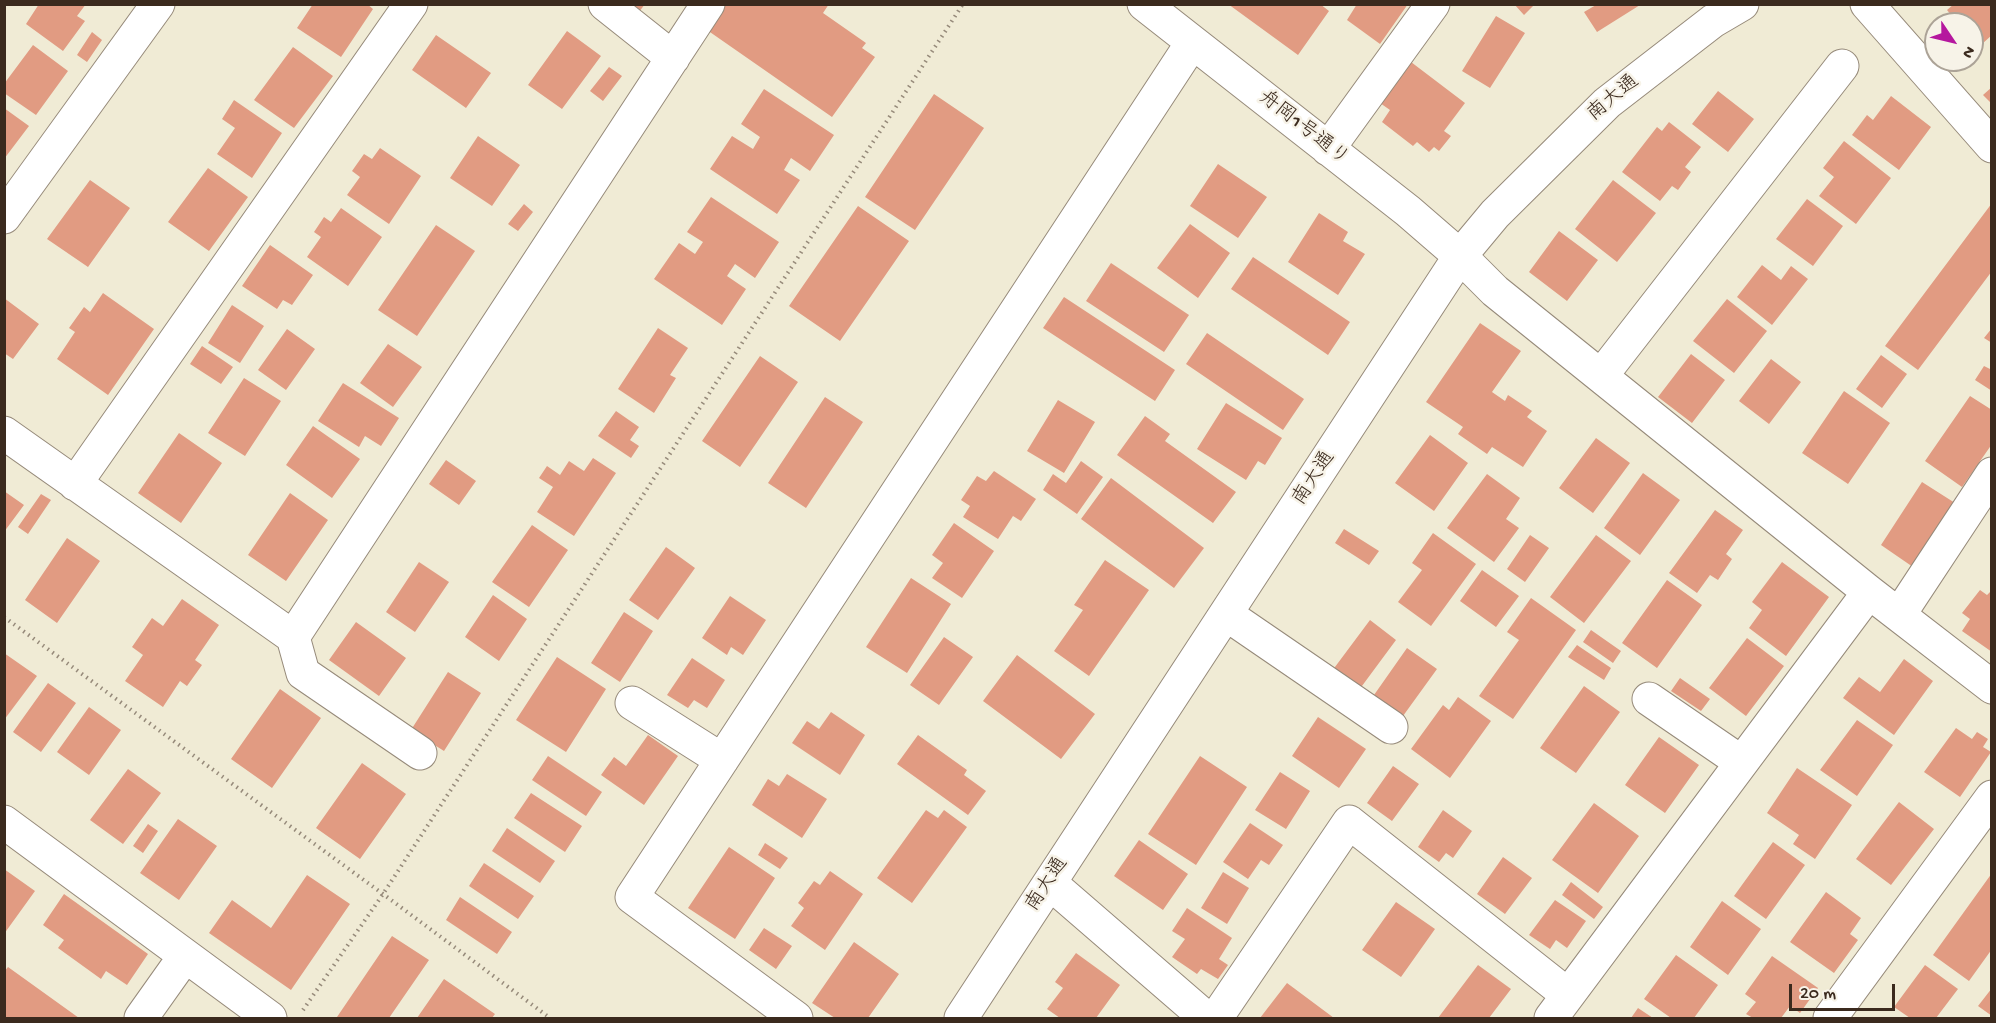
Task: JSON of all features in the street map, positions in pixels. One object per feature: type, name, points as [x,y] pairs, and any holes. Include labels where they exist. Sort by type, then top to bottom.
[{"type":"street","points":[[4,217],[158,4]]},
{"type":"street","points":[[75,484],[411,4]]},
{"type":"street","points":[[605,4],[673,58]]},
{"type":"street","points":[[293,637],[708,4]]},
{"type":"street","name":"舟岡1号通り","points":[[1144,4],[1408,211],[1460,256],[1495,291],[1869,592],[1992,687]]},
{"type":"street","points":[[1328,149],[1433,4]]},
{"type":"street","name":"南大通","points":[[961,1018],[1460,256],[1495,214],[1606,103],[1713,21],[1742,4]]},
{"type":"street","points":[[1867,4],[1992,146]]},
{"type":"street","points":[[796,1018],[632,897],[1192,43]]},
{"type":"street","points":[[1601,376],[1842,66]]},
{"type":"street","points":[[4,433],[293,637],[303,673],[420,753]]},
{"type":"street","points":[[1899,615],[1992,474]]},
{"type":"street","points":[[1216,1018],[1349,822],[1560,1007],[1869,592]]},
{"type":"street","points":[[1226,614],[1391,727]]},
{"type":"street","points":[[1649,699],[1741,762]]},
{"type":"street","points":[[632,703],[722,760]]},
{"type":"street","points":[[1830,1018],[1992,797]]},
{"type":"street","points":[[4,822],[270,1018]]},
{"type":"street","points":[[1050,883],[1206,1018]]},
{"type":"street","points":[[141,1018],[185,956]]},
{"type":"path","points":[[297,1018],[383,894],[963,4]]},
{"type":"path","points":[[4,617],[550,1018]]},
{"type":"building","points":[[39,4],[86,4],[77,16],[85,21],[63,51],[26,24]]},
{"type":"building","points":[[313,4],[367,4],[373,9],[341,57],[297,28]]},
{"type":"building","points":[[629,4],[645,4],[639,12]]},
{"type":"building","points":[[725,4],[829,4],[823,13],[866,43],[862,48],[875,57],[832,117],[707,30]]},
{"type":"building","points":[[1228,4],[1320,4],[1329,11],[1298,55]]},
{"type":"building","points":[[1357,4],[1408,4],[1380,44],[1347,20]]},
{"type":"building","points":[[1514,4],[1535,4],[1524,15]]},
{"type":"building","points":[[1954,4],[1992,4],[1992,35],[1984,42],[1984,12],[1949,12],[1947,10]]},
{"type":"building","points":[[1596,5],[1640,5],[1597,32],[1584,12]]},
{"type":"building","points":[[1496,16],[1525,33],[1490,88],[1462,71]]},
{"type":"building","points":[[567,31],[601,56],[562,109],[528,85]]},
{"type":"building","points":[[92,32],[102,40],[87,62],[77,55]]},
{"type":"building","points":[[436,35],[491,73],[466,108],[412,70]]},
{"type":"building","points":[[33,45],[68,71],[36,115],[4,93],[4,84]]},
{"type":"building","points":[[293,47],[333,76],[294,128],[254,100]]},
{"type":"building","points":[[1411,62],[1465,103],[1444,131],[1451,136],[1439,151],[1434,147],[1429,152],[1417,142],[1413,146],[1382,122],[1390,110],[1380,103]]},
{"type":"building","points":[[609,67],[622,76],[603,101],[590,91]]},
{"type":"building","points":[[1992,87],[1992,104],[1983,95]]},
{"type":"building","points":[[764,89],[834,135],[810,171],[791,158],[784,170],[800,180],[777,214],[710,169],[732,136],[753,149],[760,137],[741,124]]},
{"type":"building","points":[[1718,91],[1754,119],[1728,152],[1692,124]]},
{"type":"building","points":[[934,94],[984,128],[915,230],[865,197]]},
{"type":"building","points":[[1891,96],[1931,127],[1899,170],[1852,135],[1867,115],[1873,120]]},
{"type":"building","points":[[234,100],[282,133],[252,178],[217,154],[235,128],[222,119]]},
{"type":"building","points":[[4,108],[29,126],[4,159]]},
{"type":"building","points":[[1669,122],[1701,147],[1685,167],[1691,172],[1678,190],[1672,186],[1660,201],[1622,172],[1657,127],[1662,131]]},
{"type":"building","points":[[478,136],[520,165],[492,206],[450,178]]},
{"type":"building","points":[[1844,141],[1891,178],[1856,224],[1819,196],[1834,177],[1823,168]]},
{"type":"building","points":[[380,148],[421,176],[389,224],[347,195],[360,177],[352,171],[364,154],[372,159]]},
{"type":"building","points":[[1218,164],[1267,197],[1238,238],[1190,206]]},
{"type":"building","points":[[208,168],[248,197],[209,251],[168,222]]},
{"type":"building","points":[[90,180],[130,208],[88,267],[47,239]]},
{"type":"building","points":[[1613,180],[1656,213],[1617,262],[1575,229]]},
{"type":"building","points":[[711,197],[779,242],[755,278],[735,264],[727,276],[746,289],[722,325],[654,279],[679,243],[695,254],[703,242],[687,232]]},
{"type":"building","points":[[1807,199],[1843,226],[1813,266],[1776,239]]},
{"type":"building","points":[[1992,203],[1992,271],[1918,370],[1885,346]]},
{"type":"building","points":[[524,204],[533,212],[518,231],[508,224]]},
{"type":"building","points":[[858,206],[909,241],[840,341],[789,306]]},
{"type":"building","points":[[341,208],[382,237],[348,286],[307,257],[321,237],[314,232],[324,217],[331,222]]},
{"type":"building","points":[[1319,213],[1348,232],[1343,241],[1365,254],[1338,295],[1288,262]]},
{"type":"building","points":[[1190,224],[1230,253],[1198,298],[1157,268]]},
{"type":"building","points":[[436,225],[475,251],[417,336],[378,310]]},
{"type":"building","points":[[1559,231],[1598,260],[1567,301],[1529,272]]},
{"type":"building","points":[[270,245],[313,275],[292,305],[283,300],[277,309],[242,286]]},
{"type":"building","points":[[1253,257],[1350,322],[1328,355],[1231,289]]},
{"type":"building","points":[[1111,263],[1189,315],[1164,352],[1086,301]]},
{"type":"building","points":[[1762,265],[1781,280],[1791,266],[1808,279],[1772,325],[1737,297]]},
{"type":"building","points":[[103,293],[154,329],[108,395],[57,359],[75,332],[69,328],[84,307],[90,312]]},
{"type":"building","points":[[1064,297],[1175,370],[1155,401],[1043,328]]},
{"type":"building","points":[[4,298],[39,324],[13,359],[4,353]]},
{"type":"building","points":[[1727,299],[1767,331],[1734,373],[1693,341]]},
{"type":"building","points":[[232,305],[264,326],[240,363],[208,343]]},
{"type":"building","points":[[1480,323],[1521,351],[1492,392],[1505,401],[1508,395],[1532,411],[1527,417],[1547,431],[1523,467],[1492,447],[1487,454],[1458,434],[1463,427],[1426,402]]},
{"type":"building","points":[[658,328],[688,348],[670,375],[676,378],[654,413],[618,389]]},
{"type":"building","points":[[1992,328],[1992,343],[1984,338]]},
{"type":"building","points":[[287,329],[315,349],[286,390],[258,370]]},
{"type":"building","points":[[1207,333],[1304,399],[1283,430],[1186,364]]},
{"type":"building","points":[[388,344],[422,367],[393,407],[360,383]]},
{"type":"building","points":[[202,346],[233,367],[221,384],[190,364]]},
{"type":"building","points":[[1691,354],[1725,380],[1692,423],[1658,397]]},
{"type":"building","points":[[1881,355],[1907,374],[1882,408],[1856,389]]},
{"type":"building","points":[[760,356],[798,382],[740,467],[702,441]]},
{"type":"building","points":[[1771,359],[1801,382],[1769,424],[1739,401]]},
{"type":"building","points":[[1984,366],[1992,370],[1992,391],[1975,380]]},
{"type":"building","points":[[244,378],[281,401],[245,456],[208,433]]},
{"type":"building","points":[[343,383],[399,418],[381,446],[365,436],[359,447],[318,421]]},
{"type":"building","points":[[1844,391],[1890,423],[1848,484],[1802,453]]},
{"type":"building","points":[[1970,396],[1992,410],[1992,444],[1962,487],[1925,461]]},
{"type":"building","points":[[825,397],[863,422],[806,508],[768,483]]},
{"type":"building","points":[[1058,400],[1095,422],[1064,473],[1027,451]]},
{"type":"building","points":[[1226,403],[1282,438],[1265,465],[1258,461],[1246,480],[1197,449]]},
{"type":"building","points":[[616,411],[639,427],[630,440],[639,446],[631,458],[598,436]]},
{"type":"building","points":[[1145,416],[1170,434],[1165,441],[1236,492],[1213,523],[1117,455]]},
{"type":"building","points":[[313,426],[360,459],[332,498],[286,465]]},
{"type":"building","points":[[179,433],[222,463],[181,523],[138,493]]},
{"type":"building","points":[[1430,435],[1468,463],[1434,511],[1395,483]]},
{"type":"building","points":[[1596,438],[1630,463],[1593,513],[1559,488]]},
{"type":"building","points":[[593,458],[616,473],[574,536],[537,512],[553,487],[539,478],[547,466],[560,475],[569,461],[584,471]]},
{"type":"building","points":[[446,460],[476,481],[459,505],[429,484]]},
{"type":"building","points":[[1081,461],[1103,477],[1077,514],[1043,490],[1053,474],[1066,483]]},
{"type":"building","points":[[994,471],[1036,499],[1021,521],[1013,516],[998,539],[963,517],[970,506],[961,500],[977,476],[986,481]]},
{"type":"building","points":[[1643,473],[1680,500],[1640,555],[1604,528]]},
{"type":"building","points":[[1487,474],[1520,498],[1506,519],[1519,528],[1494,562],[1447,528]]},
{"type":"building","points":[[1111,478],[1204,548],[1174,588],[1081,519]]},
{"type":"building","points":[[1922,482],[1955,503],[1913,567],[1881,545]]},
{"type":"building","points":[[4,491],[24,505],[4,532]]},
{"type":"building","points":[[290,493],[328,520],[286,581],[248,555]]},
{"type":"building","points":[[41,494],[51,500],[28,534],[18,527]]},
{"type":"building","points":[[1715,510],[1743,530],[1726,554],[1732,559],[1718,580],[1710,575],[1697,593],[1669,573]]},
{"type":"building","points":[[954,523],[994,551],[962,598],[932,578],[943,563],[932,555]]},
{"type":"building","points":[[532,525],[568,550],[529,607],[492,582]]},
{"type":"building","points":[[1344,529],[1379,551],[1369,565],[1335,543]]},
{"type":"building","points":[[1433,533],[1476,564],[1431,626],[1398,602],[1422,570],[1412,563]]},
{"type":"building","points":[[1530,535],[1549,548],[1525,582],[1507,569]]},
{"type":"building","points":[[1596,535],[1631,561],[1584,623],[1550,597]]},
{"type":"building","points":[[67,538],[100,561],[57,623],[25,600]]},
{"type":"building","points":[[666,547],[695,568],[658,620],[629,600]]},
{"type":"building","points":[[1105,560],[1149,590],[1089,676],[1054,651],[1083,610],[1074,605]]},
{"type":"building","points":[[419,562],[449,582],[415,632],[386,612]]},
{"type":"building","points":[[1782,562],[1829,597],[1786,656],[1749,628],[1762,610],[1752,602]]},
{"type":"building","points":[[1482,570],[1519,596],[1496,627],[1460,601]]},
{"type":"building","points":[[911,578],[951,604],[907,673],[866,647]]},
{"type":"building","points":[[1667,580],[1702,605],[1657,668],[1622,643]]},
{"type":"building","points":[[1980,590],[1987,595],[1992,590],[1992,652],[1962,631],[1970,619],[1962,613]]},
{"type":"building","points":[[493,595],[527,619],[499,661],[465,637]]},
{"type":"building","points":[[730,596],[766,620],[743,655],[731,647],[727,655],[702,638]]},
{"type":"building","points":[[1531,598],[1576,630],[1513,719],[1479,696],[1519,640],[1507,632]]},
{"type":"building","points":[[182,599],[219,625],[195,660],[202,665],[187,686],[180,681],[163,707],[125,681],[143,655],[132,647],[152,618],[163,626]]},
{"type":"building","points":[[624,612],[653,631],[620,682],[591,663]]},
{"type":"building","points":[[1370,620],[1396,640],[1359,690],[1332,671]]},
{"type":"building","points":[[356,622],[406,658],[379,696],[329,660]]},
{"type":"building","points":[[1591,630],[1621,651],[1613,663],[1583,642]]},
{"type":"building","points":[[944,637],[973,657],[939,705],[910,685]]},
{"type":"building","points":[[1747,638],[1784,666],[1746,716],[1709,688]]},
{"type":"building","points":[[1577,645],[1611,668],[1604,680],[1568,657]]},
{"type":"building","points":[[1407,648],[1437,669],[1403,716],[1374,695]]},
{"type":"building","points":[[4,653],[37,676],[4,720]]},
{"type":"building","points":[[1017,655],[1095,714],[1061,759],[983,701]]},
{"type":"building","points":[[557,657],[606,689],[566,752],[516,720]]},
{"type":"building","points":[[692,658],[725,680],[707,708],[694,700],[688,708],[667,695]]},
{"type":"building","points":[[1904,659],[1933,681],[1894,735],[1843,698],[1859,677],[1880,692]]},
{"type":"building","points":[[448,672],[481,693],[444,751],[411,730]]},
{"type":"building","points":[[1680,678],[1710,699],[1701,711],[1671,691]]},
{"type":"building","points":[[48,683],[76,703],[41,752],[13,732]]},
{"type":"building","points":[[1584,686],[1620,712],[1576,773],[1540,748]]},
{"type":"building","points":[[280,689],[321,718],[272,788],[231,759]]},
{"type":"building","points":[[1458,697],[1491,721],[1450,778],[1411,749],[1443,705],[1449,710]]},
{"type":"building","points":[[89,707],[121,730],[89,775],[57,752]]},
{"type":"building","points":[[831,712],[865,735],[840,775],[792,743],[807,721],[819,729]]},
{"type":"building","points":[[1318,717],[1366,749],[1339,788],[1292,756]]},
{"type":"building","points":[[1857,720],[1893,745],[1857,796],[1820,770]]},
{"type":"building","points":[[1956,728],[1972,739],[1977,732],[1988,739],[1983,747],[1991,752],[1960,797],[1924,772]]},
{"type":"building","points":[[648,735],[678,756],[644,805],[601,775],[614,757],[626,766]]},
{"type":"building","points":[[918,735],[967,770],[964,775],[986,791],[968,815],[897,764]]},
{"type":"building","points":[[1659,737],[1699,765],[1665,813],[1625,785]]},
{"type":"building","points":[[548,756],[602,792],[586,816],[532,780]]},
{"type":"building","points":[[1200,756],[1247,787],[1196,865],[1148,834]]},
{"type":"building","points":[[362,763],[406,794],[360,859],[316,828]]},
{"type":"building","points":[[1393,766],[1419,784],[1392,821],[1367,803]]},
{"type":"building","points":[[1797,768],[1852,805],[1815,859],[1793,844],[1799,835],[1767,813]]},
{"type":"building","points":[[128,769],[161,793],[123,844],[90,820]]},
{"type":"building","points":[[1280,772],[1310,791],[1286,829],[1255,810]]},
{"type":"building","points":[[787,774],[827,799],[802,838],[752,805],[768,779],[779,786]]},
{"type":"building","points":[[531,793],[582,826],[565,852],[514,818]]},
{"type":"building","points":[[1899,802],[1934,829],[1891,885],[1856,859]]},
{"type":"building","points":[[1594,803],[1639,836],[1598,893],[1552,860]]},
{"type":"building","points":[[926,810],[938,818],[944,810],[967,827],[912,903],[877,878]]},
{"type":"building","points":[[1443,810],[1472,831],[1453,858],[1446,853],[1439,862],[1418,847]]},
{"type":"building","points":[[178,819],[217,846],[179,900],[140,873]]},
{"type":"building","points":[[1250,823],[1283,845],[1269,865],[1261,860],[1248,879],[1223,862]]},
{"type":"building","points":[[148,824],[158,831],[143,853],[133,846]]},
{"type":"building","points":[[507,828],[555,861],[540,883],[492,851]]},
{"type":"building","points":[[1139,840],[1188,874],[1163,910],[1114,876]]},
{"type":"building","points":[[1773,842],[1805,865],[1766,919],[1734,896]]},
{"type":"building","points":[[765,843],[788,858],[780,869],[758,855]]},
{"type":"building","points":[[729,847],[775,878],[735,939],[688,908]]},
{"type":"building","points":[[1503,857],[1532,878],[1505,914],[1477,894]]},
{"type":"building","points":[[484,863],[534,896],[518,919],[469,886]]},
{"type":"building","points":[[4,869],[35,891],[4,934]]},
{"type":"building","points":[[830,871],[863,894],[825,950],[791,926],[804,908],[798,903],[814,881],[820,885]]},
{"type":"building","points":[[1223,872],[1249,888],[1227,924],[1201,908]]},
{"type":"building","points":[[1992,873],[1992,949],[1969,981],[1933,955]]},
{"type":"building","points":[[307,875],[350,904],[291,990],[209,933],[232,900],[271,928]]},
{"type":"building","points":[[1571,882],[1603,907],[1594,919],[1562,895]]},
{"type":"building","points":[[1826,892],[1861,918],[1850,934],[1858,940],[1834,973],[1790,942]]},
{"type":"building","points":[[64,894],[148,954],[127,985],[106,971],[101,979],[58,948],[64,940],[43,925]]},
{"type":"building","points":[[460,897],[512,932],[497,954],[446,920]]},
{"type":"building","points":[[1555,900],[1586,921],[1567,948],[1556,940],[1550,949],[1529,935]]},
{"type":"building","points":[[1722,901],[1761,929],[1728,975],[1690,947]]},
{"type":"building","points":[[1396,902],[1435,929],[1401,977],[1362,950]]},
{"type":"building","points":[[1187,908],[1232,938],[1219,959],[1228,965],[1218,979],[1201,969],[1197,974],[1172,957],[1185,939],[1172,931]]},
{"type":"building","points":[[764,928],[792,946],[776,969],[749,950]]},
{"type":"building","points":[[392,936],[429,960],[389,1018],[337,1017]]},
{"type":"building","points":[[854,942],[899,974],[868,1018],[835,1018],[812,1003]]},
{"type":"building","points":[[1076,953],[1120,985],[1096,1018],[1060,1018],[1047,1009],[1063,988],[1055,982]]},
{"type":"building","points":[[1676,955],[1718,985],[1694,1018],[1671,1018],[1644,999]]},
{"type":"building","points":[[1772,956],[1818,988],[1800,1013],[1790,1006],[1781,1018],[1753,1018],[1746,1014],[1756,1002],[1745,994]]},
{"type":"building","points":[[1478,965],[1511,989],[1489,1018],[1438,1018]]},
{"type":"building","points":[[1925,965],[1958,989],[1936,1018],[1910,1018],[1894,1007]]},
{"type":"building","points":[[8,967],[79,1018],[4,1018],[4,972]]},
{"type":"building","points":[[444,979],[495,1014],[492,1018],[417,1018]]},
{"type":"building","points":[[1287,983],[1334,1018],[1260,1018]]},
{"type":"building","points":[[1992,988],[1992,1016],[1978,1006]]},
{"type":"building","points":[[1638,1008],[1653,1018],[1631,1018]]}]
